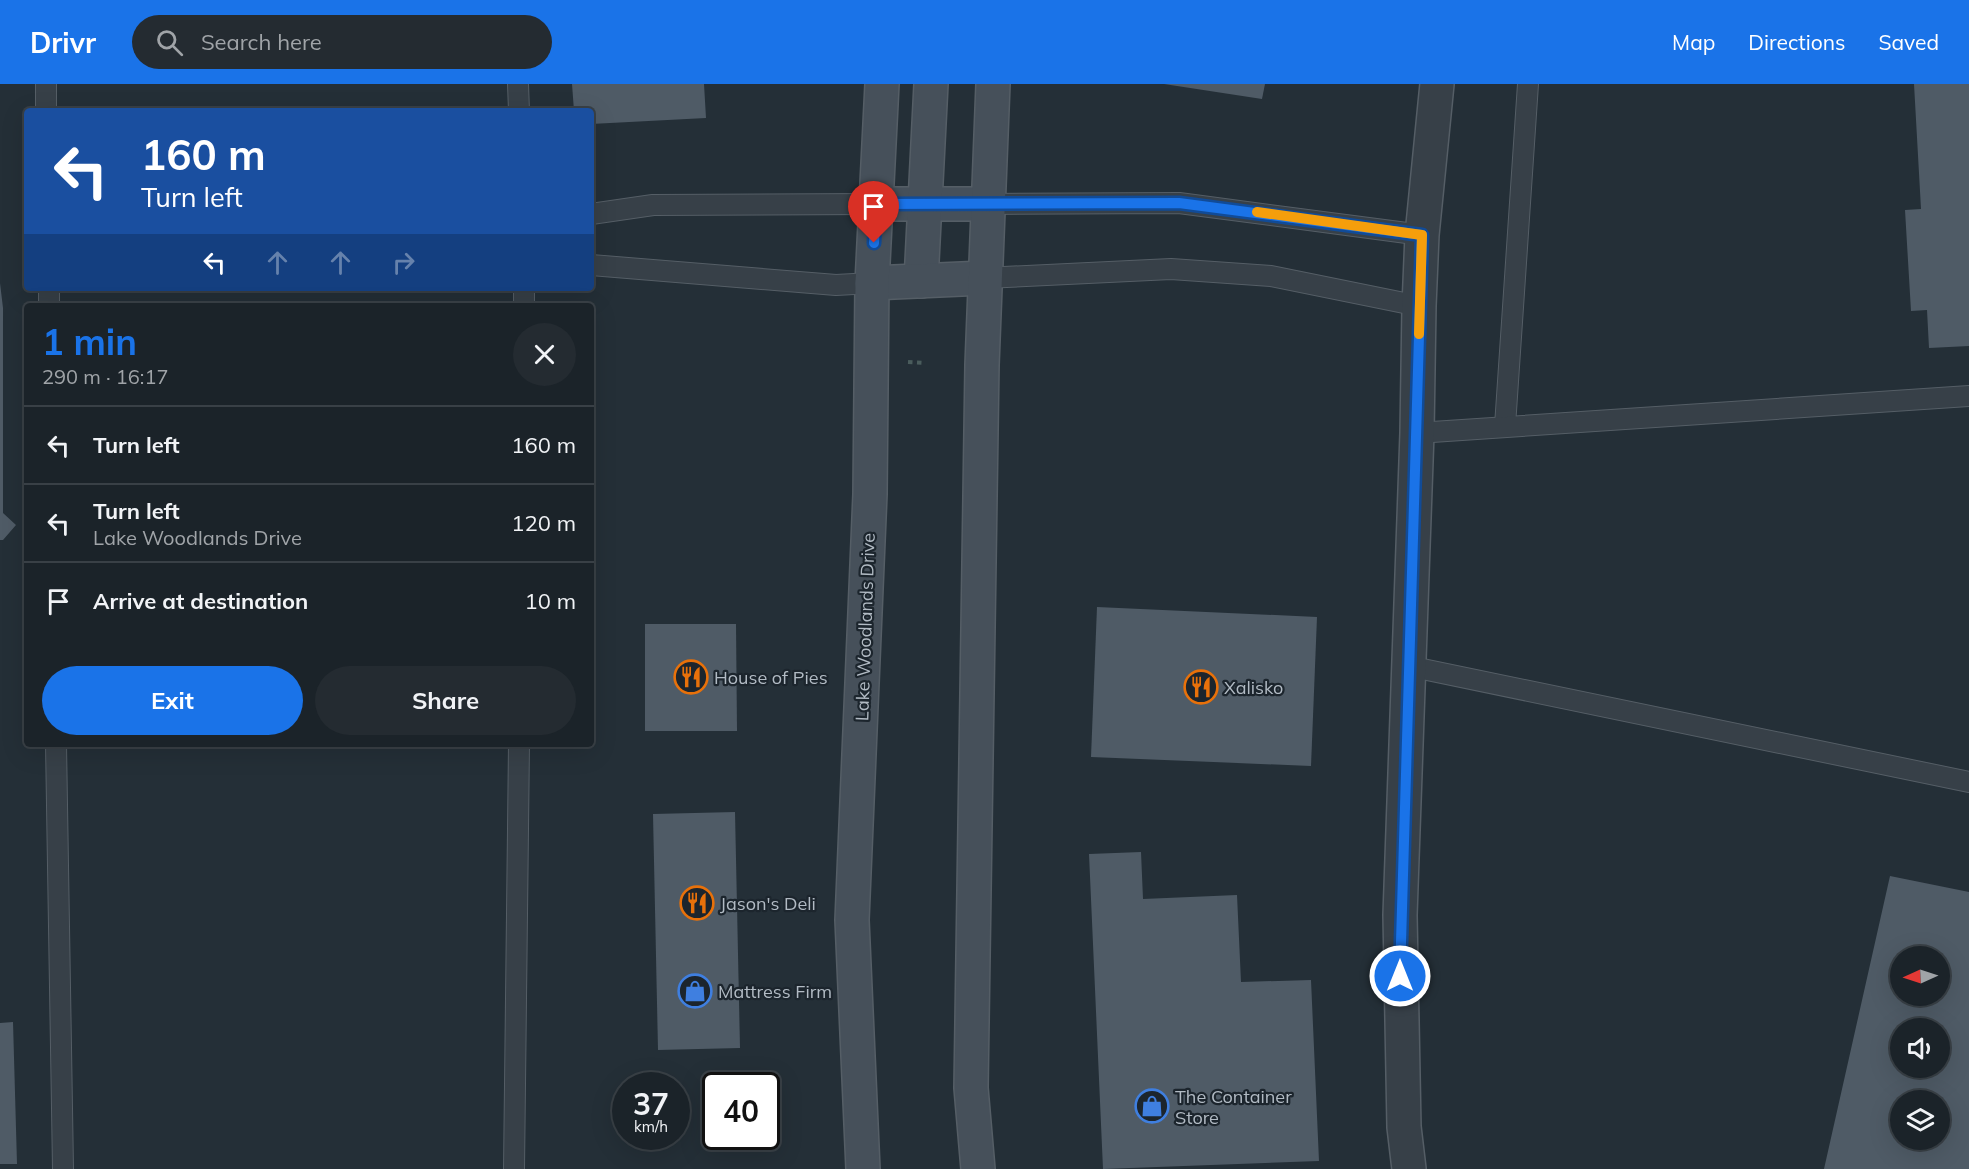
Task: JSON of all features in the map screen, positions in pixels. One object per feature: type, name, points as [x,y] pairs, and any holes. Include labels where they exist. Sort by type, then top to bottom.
[{"type":"main road","name":"Lake Woodlands Drive","points":[[863,1169],[852,920],[870,494],[872,283],[882,84]]},
{"type":"main road","points":[[921,281],[927,204],[931,84]]},
{"type":"main road","points":[[978,1169],[971,1088],[984,278],[993,84]]},
{"type":"main road","points":[[876,204],[988,204]]},
{"type":"main road","points":[[872,283],[984,278]]},
{"type":"street","points":[[1409,1169],[1404,1127],[1400,994],[1408,666],[1422,235],[1437,84]]},
{"type":"lane","points":[[46,84],[46,108]]},
{"type":"lane","points":[[518,84],[519,108]]},
{"type":"lane","points":[[1504,426],[1528,84]]},
{"type":"lane","points":[[988,204],[1179,203],[1422,235]]},
{"type":"lane","points":[[594,214],[653,205],[876,204]]},
{"type":"lane","points":[[594,265],[836,285],[872,283]]},
{"type":"lane","points":[[984,278],[1171,269],[1271,276],[1419,306]]},
{"type":"lane","points":[[1417,433],[1969,396]]},
{"type":"lane","points":[[1408,666],[1969,782]]},
{"type":"lane","points":[[56,747],[63,1169]]},
{"type":"lane","points":[[514,1169],[519,747]]},
{"type":"path","points":[[908,362],[926,363]]},
{"type":"building","points":[[572,84],[704,84],[706,118],[594,124],[594,108],[574,108]]},
{"type":"building","points":[[1164,84],[1265,84],[1262,99]]},
{"type":"building","points":[[1914,84],[1969,84],[1969,346],[1929,348],[1927,310],[1911,311],[1905,210],[1921,209]]},
{"type":"building","points":[[0,283],[3,308],[3,513],[16,525],[3,540],[0,540]]},
{"type":"building","points":[[1097,607],[1317,617],[1311,766],[1091,757]]},
{"type":"building","name":"House of Pies","points":[[645,624],[736,624],[737,731],[645,731]]},
{"type":"building","points":[[735,812],[740,1048],[658,1050],[653,814]]},
{"type":"building","points":[[1141,852],[1143,899],[1237,895],[1241,982],[1311,980],[1319,1161],[1103,1169],[1089,854]]},
{"type":"building","points":[[1890,876],[1969,892],[1969,1169],[1824,1169]]},
{"type":"building","points":[[13,1022],[17,1164],[0,1164],[0,1023]]},
{"type":"slow traffic","points":[[1257,212],[1422,235],[1419,334]]},
{"type":"place","name":"House of Pies","points":[[691,677]]},
{"type":"place","name":"Xalisko","points":[[1201,687]]},
{"type":"place","name":"Jason's Deli","points":[[697,903]]},
{"type":"place","name":"Mattress Firm","points":[[695,991]]},
{"type":"place","name":"The Container Store","points":[[1152,1106]]},
{"type":"route","points":[[874,243],[876,204],[1179,203],[1284,215],[1422,235],[1400,915],[1400,976]]}]
